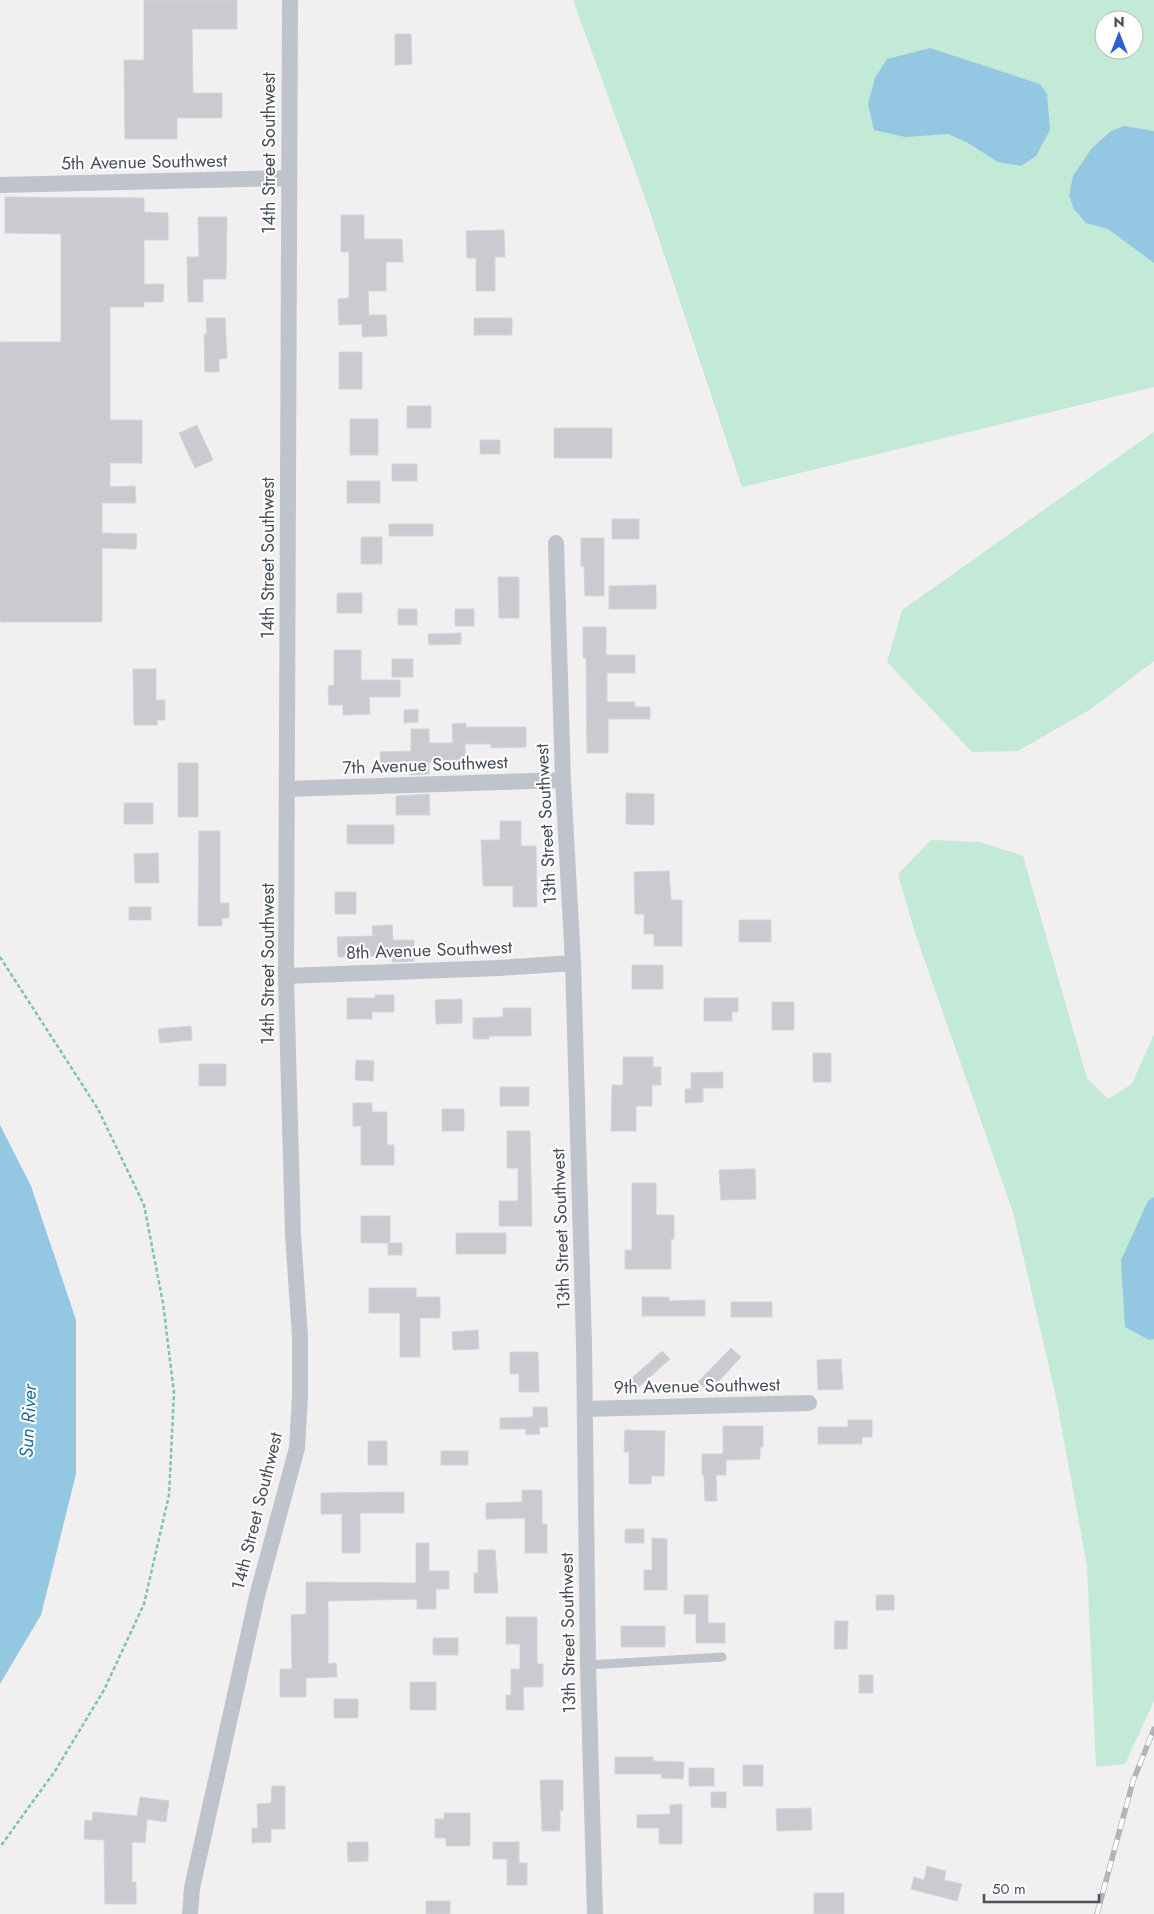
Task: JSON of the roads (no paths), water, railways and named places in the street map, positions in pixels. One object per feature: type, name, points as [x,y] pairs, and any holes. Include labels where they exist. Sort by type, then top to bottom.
[{"type":"street","name":"14th Street Southwest","points":[[190,1914],[192,1888],[257,1596],[297,1448],[300,1396],[300,1337],[293,1234],[286,976],[290,0]]},
{"type":"street","name":"5th Avenue Southwest","points":[[0,185],[289,178]]},
{"type":"street","name":"13th Street Southwest","points":[[556,542],[563,780],[573,963],[585,1409],[588,1665],[595,1914]]},
{"type":"street","name":"7th Avenue Southwest","points":[[288,789],[563,780]]},
{"type":"street","name":"8th Avenue Southwest","points":[[286,976],[499,968],[573,963]]},
{"type":"street","name":"9th Avenue Southwest","points":[[585,1409],[809,1403]]},
{"type":"lane","points":[[588,1665],[722,1657]]},
{"type":"water","points":[[930,48],[1040,84],[1047,94],[1050,130],[1036,156],[1021,166],[998,162],[968,143],[948,134],[905,137],[874,130],[868,104],[875,78],[887,59]]},
{"type":"water","points":[[1124,126],[1154,131],[1154,263],[1108,229],[1086,223],[1074,209],[1069,196],[1073,176],[1092,148],[1111,131]]},
{"type":"water","name":"Sun River","points":[[0,1125],[31,1186],[76,1320],[76,1474],[41,1615],[0,1684]]},
{"type":"water","points":[[1154,1197],[1154,1339],[1149,1340],[1125,1327],[1121,1260],[1148,1201]]},
{"type":"railway","points":[[1097,1914],[1133,1781],[1154,1729]]}]
